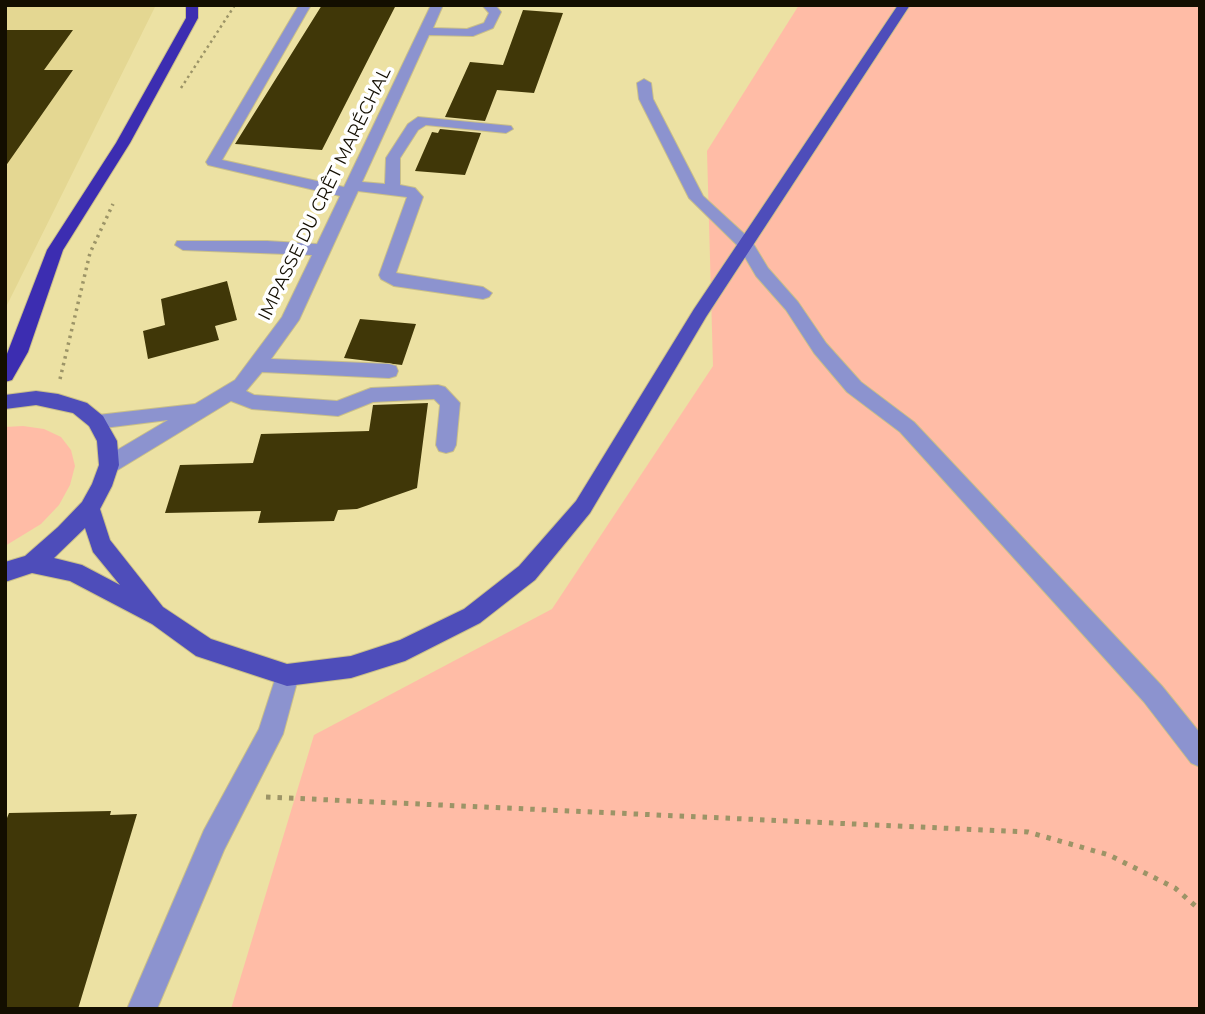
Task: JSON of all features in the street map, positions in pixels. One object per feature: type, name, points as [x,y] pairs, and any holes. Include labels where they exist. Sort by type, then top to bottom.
[{"type":"highway","points":[[5,375],[19,352],[55,250],[123,143],[192,18],[192,5]]},
{"type":"main road","points":[[32,563],[74,572],[160,617],[204,648],[287,675],[351,667],[405,650],[472,616],[527,573],[583,507],[700,313],[904,5]]},
{"type":"main road","points":[[5,402],[36,398],[80,408],[96,421],[107,441],[109,465],[102,486],[89,508],[66,534],[32,563],[5,572]]},
{"type":"main road","points":[[89,508],[101,545],[160,617]]},
{"type":"street","points":[[305,5],[213,162],[351,190],[410,191],[415,197],[387,275],[394,280],[483,293]]},
{"type":"street","name":"IMPASSE DU CRÊT MARÉCHAL","points":[[109,465],[242,385],[257,365],[289,320],[351,190],[407,112],[425,31],[437,5]]},
{"type":"street","points":[[425,31],[469,33],[489,25],[495,12],[488,5]]},
{"type":"street","points":[[644,83],[646,99],[697,198],[745,244],[762,272],[792,306],[820,348],[854,387],[907,427],[1153,694],[1200,754]]},
{"type":"street","points":[[392,189],[393,158],[413,127],[407,112]]},
{"type":"street","points":[[407,112],[506,129]]},
{"type":"street","points":[[183,246],[267,246],[323,250]]},
{"type":"street","points":[[257,365],[389,371]]},
{"type":"street","points":[[229,392],[252,402],[338,409],[371,396],[438,392],[450,402],[446,444]]},
{"type":"street","points":[[96,421],[197,410]]},
{"type":"street","points":[[142,1009],[214,840],[270,734],[287,675]]},
{"type":"path","points":[[174,98],[235,5]]},
{"type":"path","points":[[58,401],[61,371],[90,253],[116,197]]},
{"type":"path","points":[[237,796],[1028,832],[1109,855],[1175,888],[1200,910]]},
{"type":"shaded area","points":[[5,5],[156,5],[5,309]]},
{"type":"shaded area","points":[[799,5],[1200,5],[1200,1009],[231,1009],[314,735],[552,609],[713,366],[707,151]]},
{"type":"shaded area","points":[[5,427],[44,429],[61,437],[71,450],[75,466],[70,485],[59,505],[41,524],[5,546]]},
{"type":"building","points":[[322,5],[396,5],[322,150],[235,144]]},
{"type":"building","points":[[523,10],[563,13],[534,93],[497,90],[485,121],[445,117],[470,62],[503,65]]},
{"type":"building","points":[[5,30],[73,30],[44,70],[73,70],[5,167]]},
{"type":"building","points":[[440,129],[481,133],[465,175],[415,171],[432,132],[438,133]]},
{"type":"building","points":[[227,281],[237,320],[215,326],[219,340],[148,359],[143,331],[165,325],[161,299]]},
{"type":"building","points":[[360,319],[416,324],[402,365],[344,358]]},
{"type":"building","points":[[428,403],[417,488],[357,509],[338,510],[334,521],[258,523],[261,511],[165,513],[180,465],[253,463],[261,434],[369,431],[373,405]]},
{"type":"building","points":[[111,811],[110,815],[137,814],[78,1009],[5,1009],[5,823],[9,813]]}]
